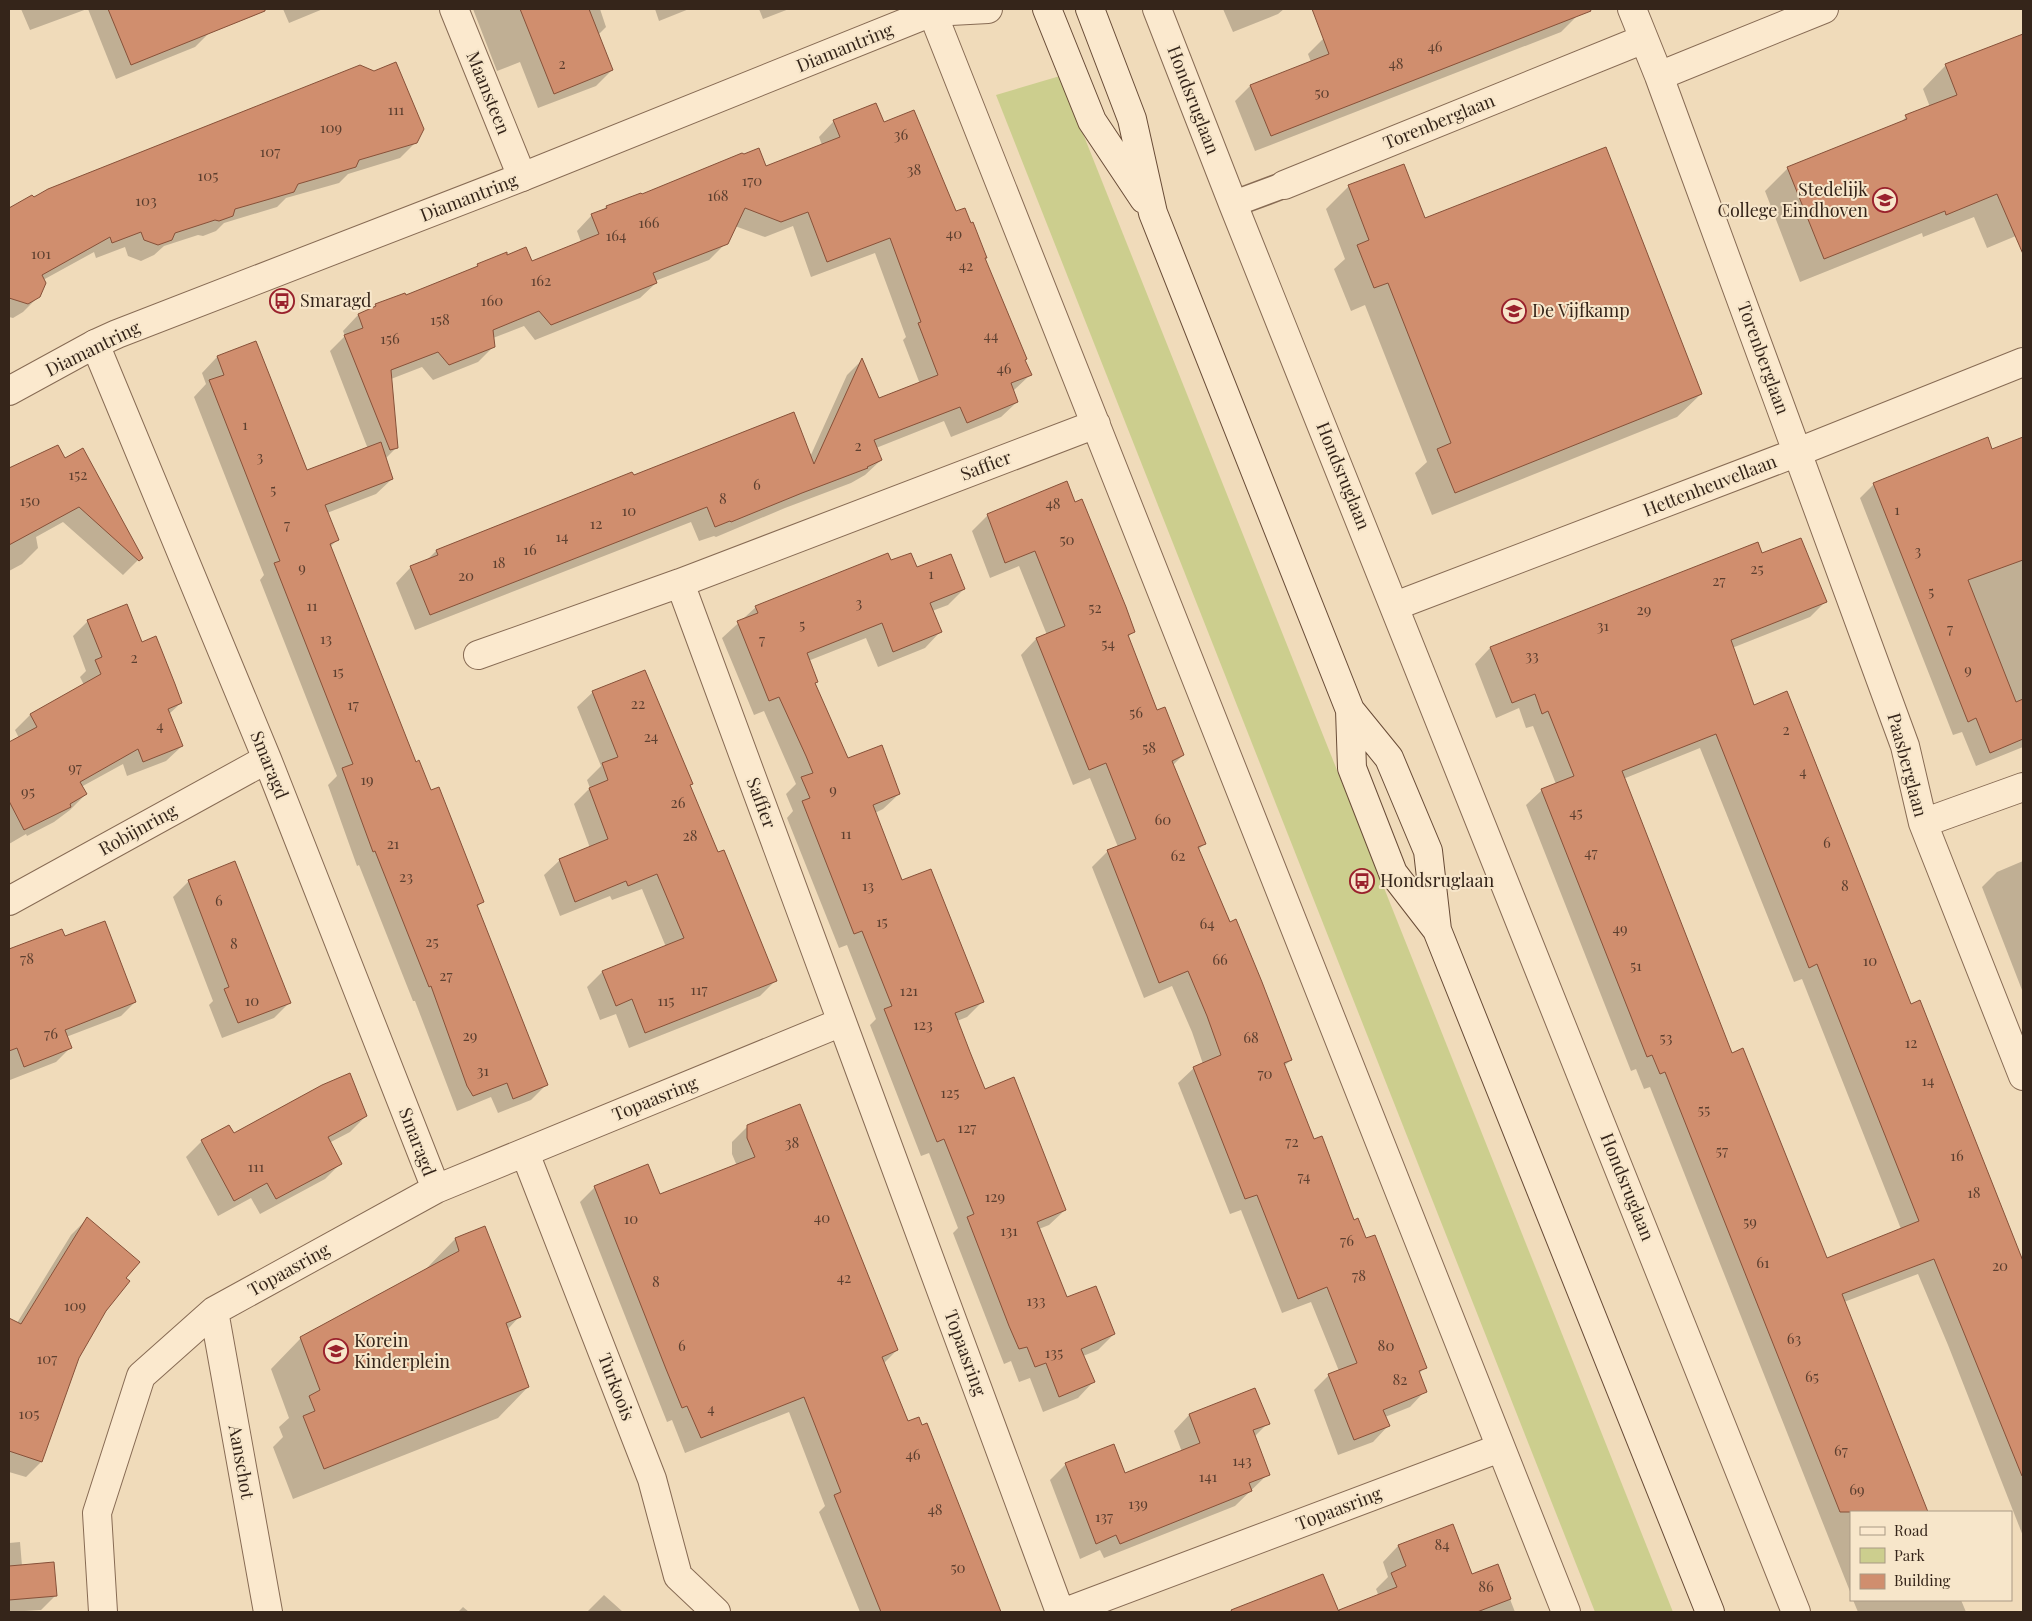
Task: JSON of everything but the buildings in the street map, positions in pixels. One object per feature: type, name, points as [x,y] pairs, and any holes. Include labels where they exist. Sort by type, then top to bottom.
[{"type":"street","name":"Maansteen","points":[[454,9],[522,177]]},
{"type":"street","name":"Diamantring","points":[[9,391],[95,344],[522,177],[933,10],[988,9]]},
{"type":"street","points":[[1047,9],[1092,121],[1153,213]]},
{"type":"street","points":[[1090,9],[1132,119],[1153,213],[1350,710],[1389,758],[1428,850],[1437,930],[1710,1612]]},
{"type":"street","name":"Hondsruglaan","points":[[1157,9],[1233,204],[1796,1612]]},
{"type":"street","name":"Torenberglaan","points":[[1632,9],[1659,76],[1798,452]]},
{"type":"street","points":[[1659,76],[1824,9]]},
{"type":"street","points":[[933,10],[1566,1612]]},
{"type":"street","name":"Torenberglaan","points":[[1233,204],[1644,39]]},
{"type":"street","name":"Smaragd","points":[[95,344],[267,759],[436,1189]]},
{"type":"street","name":"Hettenheuvellaan","points":[[1395,606],[1798,452],[2023,362]]},
{"type":"street","name":"Saffier","points":[[478,656],[680,583],[1096,424]]},
{"type":"street","name":"Paasberglaan","points":[[1798,452],[1906,746],[1922,822],[2023,1076]]},
{"type":"street","name":"Saffier","points":[[680,583],[842,1022]]},
{"type":"street","points":[[1350,710],[1352,768],[1393,873],[1437,930]]},
{"type":"street","name":"Robijnring","points":[[9,901],[267,759]]},
{"type":"street","points":[[1922,822],[2023,787]]},
{"type":"street","name":"Topaasring","points":[[103,1612],[97,1513],[140,1376],[214,1311],[436,1189],[842,1022],[1060,1612]]},
{"type":"street","name":"Turkoois","points":[[525,1153],[652,1480],[678,1576],[716,1612]]},
{"type":"street","name":"Aanschot","points":[[214,1311],[268,1612]]},
{"type":"street","name":"Topaasring","points":[[1065,1612],[1500,1448]]},
{"type":"green space","points":[[1060,76],[1673,1612],[1595,1612],[996,95]]},
{"type":"place","name":"Stedelijk College Eindhoven","points":[[1885,200]]},
{"type":"place","name":"Smaragd","points":[[282,301]]},
{"type":"place","name":"De Vijfkamp","points":[[1514,311]]},
{"type":"place","name":"Hondsruglaan","points":[[1362,881]]},
{"type":"place","name":"Korein Kinderplein","points":[[336,1351]]}]
